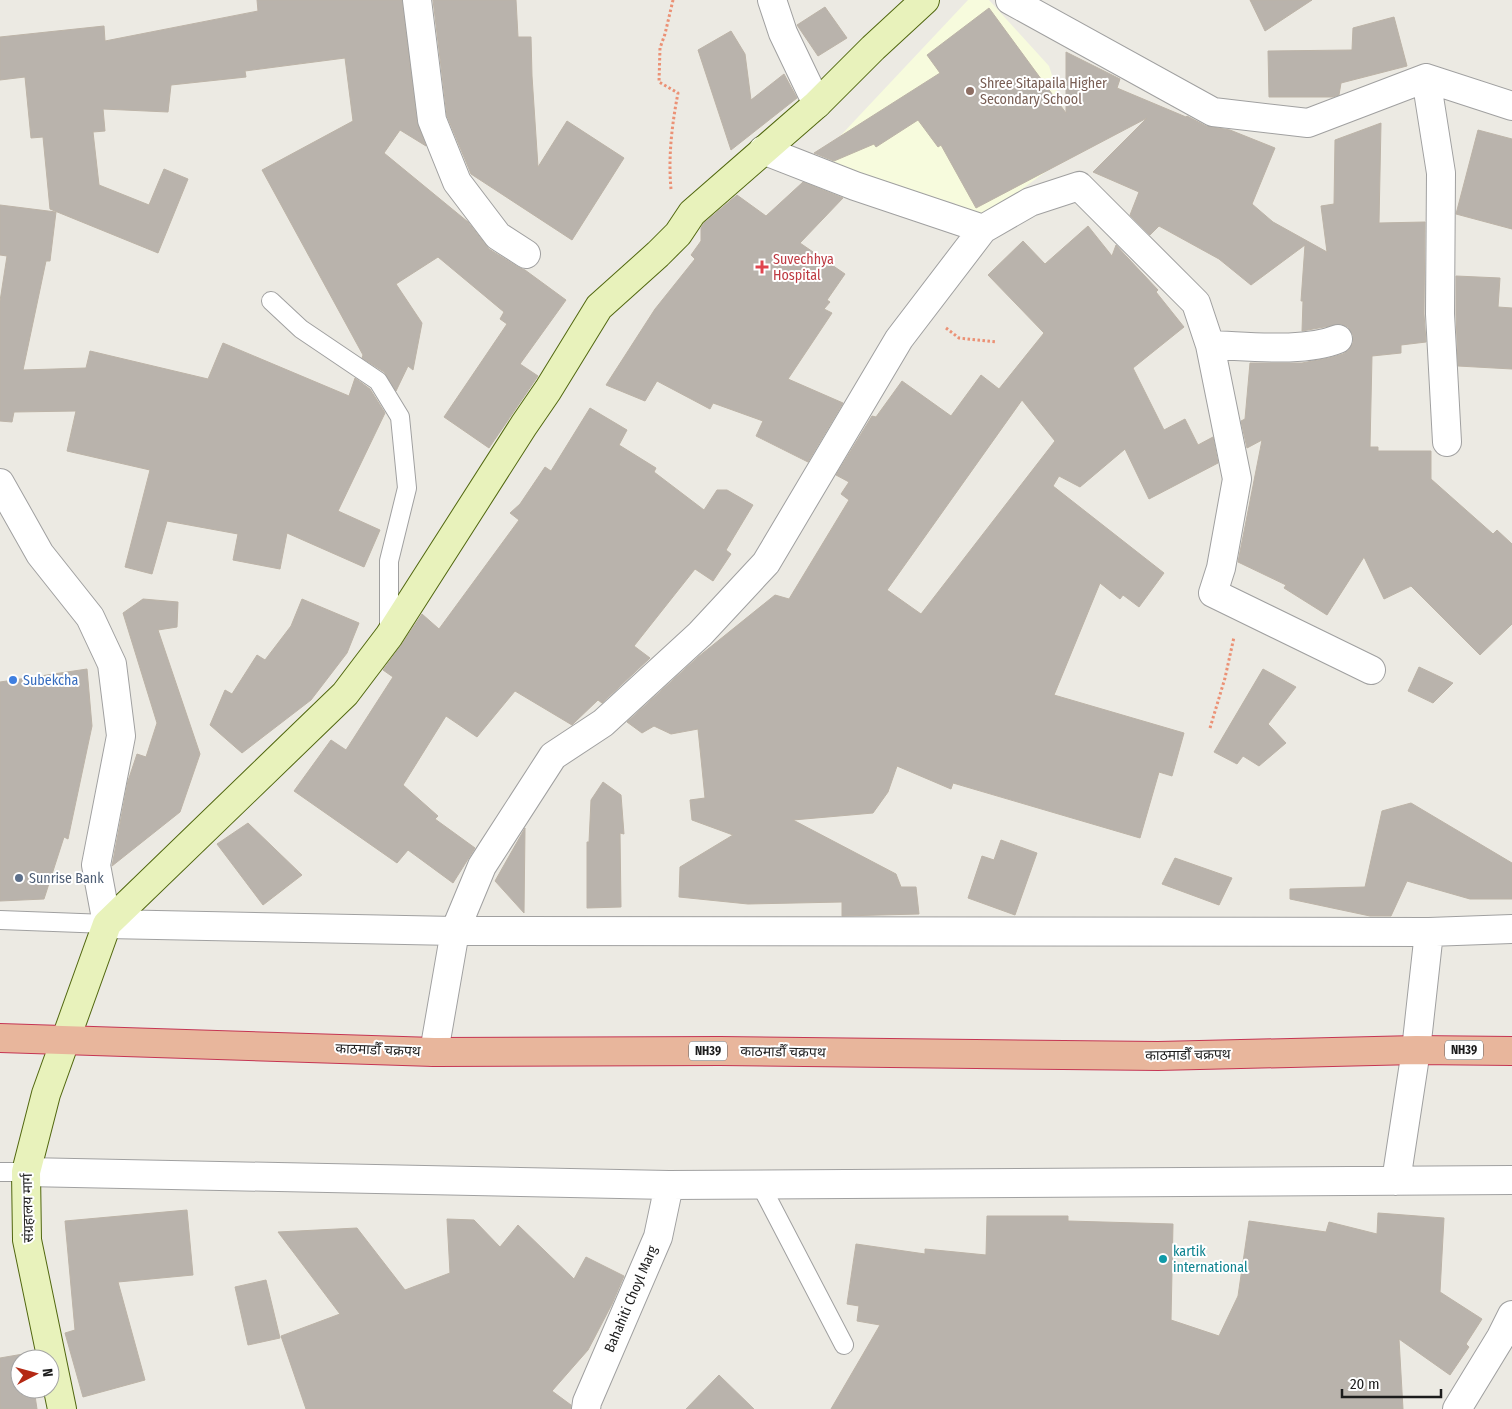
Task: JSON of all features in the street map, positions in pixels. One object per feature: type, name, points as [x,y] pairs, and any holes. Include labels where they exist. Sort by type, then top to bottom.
[{"type":"highway","name":"काठमाडाैँ चक्रपथ","points":[[0,1038],[434,1052],[720,1051],[1158,1056],[1416,1050]]},
{"type":"highway","name":"NH39","points":[[1416,1050],[1512,1051]]},
{"type":"main road","points":[[107,924],[345,694],[388,636],[548,390],[599,307],[665,248],[678,234],[692,213],[817,104],[925,0]]},
{"type":"main road","name":"संग्रहालय मार्ग","points":[[62,1409],[13,1172],[46,1094],[107,924]]},
{"type":"street","points":[[417,0],[432,120],[457,182],[498,236],[526,254]]},
{"type":"street","points":[[772,0],[783,33],[817,104]]},
{"type":"street","points":[[1010,0],[1213,112],[1308,123],[1426,78],[1512,106]]},
{"type":"street","points":[[1426,78],[1440,173],[1440,314],[1447,442]]},
{"type":"street","points":[[763,150],[855,186],[983,229]]},
{"type":"street","points":[[434,1052],[455,931],[482,866],[553,756],[603,723],[700,634],[766,563],[899,339],[983,229],[1030,202],[1079,186],[1196,302],[1210,345],[1237,478],[1221,568],[1213,594],[1371,670]]},
{"type":"street","points":[[1210,345],[1307,348],[1338,339]]},
{"type":"street","points":[[0,483],[40,554],[90,617],[112,664],[121,736],[96,865],[107,924],[455,931],[1429,932],[1512,930]]},
{"type":"street","points":[[1396,1181],[1416,1050],[1429,932]]},
{"type":"street","points":[[13,1172],[669,1186],[1512,1180]]},
{"type":"street","name":"Bahahiti Choyl Marg","points":[[586,1409],[587,1402],[658,1237],[669,1186]]},
{"type":"street","points":[[1457,1409],[1501,1338],[1512,1315]]},
{"type":"lane","points":[[271,300],[301,329],[378,381],[400,417],[407,488],[390,561],[388,636]]},
{"type":"lane","points":[[0,920],[107,924]]},
{"type":"lane","points":[[760,1184],[844,1345]]},
{"type":"path","points":[[672,192],[670,176],[672,125],[678,93],[659,82],[660,48],[673,0]]},
{"type":"path","points":[[921,310],[959,338],[997,342]]},
{"type":"path","points":[[1210,728],[1234,637],[1213,594]]},
{"type":"shaded area","name":"Shree Sitapaila Higher Secondary School","points":[[968,0],[989,0],[1049,66],[1065,115],[1048,170],[977,222],[954,203],[837,170],[827,150]]},
{"type":"building","points":[[257,0],[402,0],[417,122],[426,146],[400,130],[384,153],[468,222],[489,249],[525,270],[566,300],[520,364],[538,376],[489,448],[444,417],[507,324],[500,319],[504,312],[438,257],[396,284],[422,323],[413,370],[408,366],[396,391],[384,372],[362,358],[363,355],[262,170],[353,121],[345,58],[245,71],[246,77],[171,85],[168,112],[103,109],[105,131],[93,132],[99,185],[149,205],[164,169],[188,179],[158,253],[50,209],[43,137],[31,138],[25,77],[0,80],[0,37],[104,26],[105,41],[258,11]]},
{"type":"building","points":[[433,0],[516,0],[518,37],[531,37],[538,167],[567,121],[624,158],[572,240],[471,174],[447,116]]},
{"type":"building","points":[[1250,0],[1312,0],[1265,31]]},
{"type":"building","points":[[825,7],[847,38],[818,56],[797,25]]},
{"type":"building","points":[[989,8],[1066,113],[1066,52],[1120,79],[1117,88],[1187,116],[1206,126],[1230,130],[1275,148],[1252,204],[1273,222],[1327,252],[1321,206],[1334,204],[1335,140],[1381,123],[1379,223],[1425,222],[1424,314],[1426,342],[1401,345],[1401,353],[1372,356],[1370,447],[1378,447],[1378,451],[1431,451],[1431,479],[1493,534],[1497,530],[1512,544],[1512,624],[1480,655],[1411,586],[1384,599],[1364,557],[1327,615],[1284,588],[1286,585],[1238,562],[1262,440],[1247,448],[1241,421],[1245,419],[1250,363],[1302,363],[1329,358],[1349,350],[1353,343],[1353,335],[1348,327],[1341,324],[1302,331],[1303,301],[1301,301],[1305,245],[1251,285],[1219,259],[1159,226],[1150,235],[1130,215],[1139,192],[1093,172],[1147,118],[976,208],[941,145],[938,147],[918,120],[876,147],[874,144],[834,161],[814,153],[940,73],[927,55]]},
{"type":"building","points":[[1394,17],[1407,66],[1341,83],[1339,95],[1333,97],[1269,97],[1268,51],[1352,50],[1353,28]]},
{"type":"building","points":[[731,31],[745,54],[751,100],[784,74],[797,98],[731,150],[698,50]]},
{"type":"building","points":[[1478,130],[1512,139],[1512,229],[1456,214]]},
{"type":"building","points":[[803,182],[843,198],[800,243],[845,274],[827,300],[830,302],[824,309],[832,313],[788,379],[843,403],[808,462],[756,436],[763,421],[713,403],[710,409],[657,381],[645,401],[606,385],[655,309],[695,259],[691,255],[701,241],[701,228],[704,223],[737,195],[766,216]]},
{"type":"building","points":[[0,205],[56,212],[50,261],[46,261],[23,370],[86,368],[90,351],[208,379],[223,343],[349,396],[355,378],[370,389],[385,413],[338,511],[380,530],[364,567],[287,533],[280,569],[233,560],[238,534],[167,521],[152,574],[125,567],[150,470],[67,451],[76,411],[14,412],[12,422],[0,421],[0,301],[7,256],[0,255]]},
{"type":"building","points":[[1088,226],[1112,256],[1116,245],[1158,290],[1156,292],[1184,327],[1133,368],[1164,430],[1185,419],[1198,445],[1213,437],[1218,463],[1149,499],[1125,449],[1080,487],[1059,476],[1053,486],[1164,573],[1139,607],[1123,595],[1120,599],[1100,583],[1054,695],[1184,733],[1172,776],[1159,772],[1140,838],[953,783],[951,789],[897,766],[888,792],[873,813],[793,820],[896,874],[901,887],[916,887],[919,914],[842,916],[842,902],[748,904],[679,897],[680,867],[733,835],[692,820],[690,800],[705,798],[698,729],[671,734],[654,726],[642,733],[627,722],[698,657],[775,595],[789,599],[849,500],[841,494],[849,482],[836,475],[872,416],[876,417],[902,381],[951,416],[981,375],[999,389],[1044,333],[988,275],[1023,241],[1045,264]],"holes":[[[1022,400],[1055,441],[921,614],[887,590]]]},
{"type":"building","points":[[1456,276],[1500,278],[1498,307],[1512,308],[1512,369],[1458,366]]},
{"type":"building","points":[[590,408],[627,430],[619,445],[656,468],[654,472],[704,510],[717,490],[727,490],[753,505],[726,550],[731,554],[713,581],[695,569],[634,646],[650,658],[602,703],[598,700],[572,725],[515,691],[477,737],[446,716],[403,785],[438,816],[435,819],[475,848],[453,883],[408,850],[397,863],[294,791],[331,740],[346,750],[393,677],[383,670],[422,614],[439,629],[519,520],[510,513],[520,504],[545,467],[551,471]]},
{"type":"building","points":[[143,599],[178,602],[177,627],[158,630],[200,754],[180,812],[112,866],[128,781],[137,754],[146,757],[157,723],[123,613]]},
{"type":"building","points":[[302,599],[359,623],[347,653],[311,700],[242,753],[210,725],[225,690],[232,694],[257,655],[265,660],[291,626]]},
{"type":"building","points":[[1419,667],[1453,683],[1433,703],[1408,691]]},
{"type":"building","points":[[87,669],[92,726],[68,839],[64,837],[44,899],[0,901],[0,682]]},
{"type":"building","points":[[1263,669],[1296,687],[1268,724],[1286,743],[1259,766],[1243,756],[1237,764],[1214,752]]},
{"type":"building","points":[[603,782],[621,795],[624,834],[620,833],[621,907],[587,908],[587,842],[589,842],[591,800]]},
{"type":"building","points":[[1411,803],[1512,863],[1512,899],[1470,899],[1407,881],[1391,916],[1370,916],[1290,899],[1290,889],[1365,887],[1382,811]]},
{"type":"building","points":[[248,823],[302,875],[263,905],[217,844]]},
{"type":"building","points":[[525,828],[524,913],[495,881]]},
{"type":"building","points":[[1001,840],[1037,853],[1015,915],[968,898],[982,856],[994,860]]},
{"type":"building","points":[[1175,858],[1232,878],[1219,905],[1162,884]]},
{"type":"building","points":[[187,1210],[193,1275],[118,1282],[145,1380],[83,1397],[65,1333],[75,1330],[65,1221]]},
{"type":"building","points":[[1378,1213],[1444,1218],[1440,1292],[1482,1319],[1466,1344],[1469,1347],[1450,1375],[1399,1339],[1403,1409],[831,1409],[880,1325],[857,1321],[859,1306],[847,1304],[856,1244],[925,1254],[925,1249],[986,1255],[987,1216],[1068,1216],[1068,1221],[1173,1224],[1171,1320],[1219,1336],[1238,1296],[1249,1221],[1326,1232],[1329,1222],[1377,1234]]},
{"type":"building","points":[[447,1219],[474,1220],[500,1247],[518,1225],[574,1279],[586,1257],[624,1276],[588,1350],[552,1391],[571,1405],[571,1409],[306,1409],[281,1336],[340,1314],[278,1232],[357,1228],[405,1290],[450,1273]]},
{"type":"building","points":[[266,1280],[280,1338],[248,1345],[235,1287]]},
{"type":"building","points":[[10,1356],[10,1399],[36,1399],[37,1409],[0,1409],[0,1358]]},
{"type":"building","points":[[719,1375],[754,1409],[686,1409]]},
{"type":"place","name":"Shree Sitapaila Higher Secondary School","points":[[970,91]]},
{"type":"place","name":"Suvechhya Hospital","points":[[762,267]]},
{"type":"place","name":"Subekcha","points":[[13,680]]},
{"type":"place","name":"Sunrise Bank","points":[[19,878]]},
{"type":"place","name":"kartik international","points":[[1163,1259]]}]
